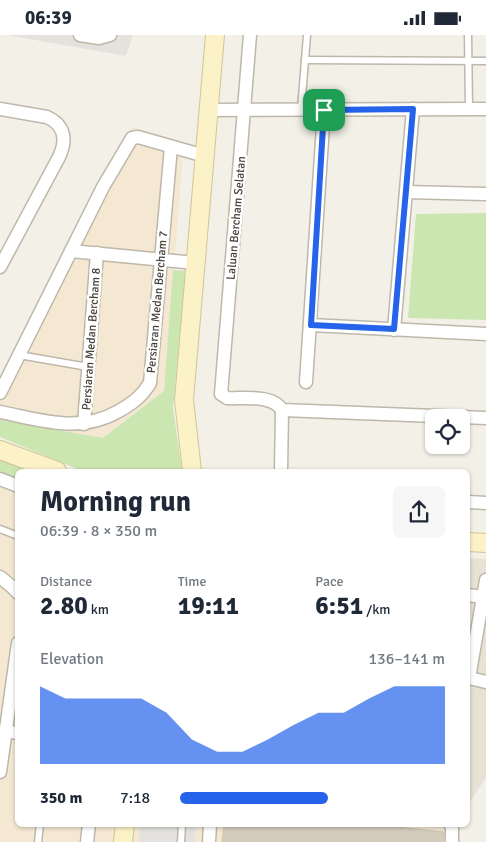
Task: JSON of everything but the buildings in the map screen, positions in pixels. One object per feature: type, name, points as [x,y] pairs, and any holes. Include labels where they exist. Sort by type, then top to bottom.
[{"type":"street","points":[[80,35],[99,38],[110,35]]},
{"type":"street","points":[[192,469],[184,400],[215,35]]},
{"type":"street","name":"Laluan Bercham Selatan","points":[[250,35],[221,394],[227,398],[271,401],[279,405],[282,410]]},
{"type":"street","points":[[0,109],[47,117],[54,120],[60,127],[64,138],[59,157],[0,267]]},
{"type":"street","points":[[394,329],[413,109]]},
{"type":"street","points":[[209,110],[486,109]]},
{"type":"street","points":[[306,382],[324,110]]},
{"type":"street","points":[[0,393],[103,187],[132,138],[138,137],[205,156]]},
{"type":"street","name":"Persiaran Medan Bercham 7","points":[[0,412],[64,424],[84,424],[106,418],[133,403],[143,394],[150,383],[171,147]]},
{"type":"street","points":[[406,192],[486,194]]},
{"type":"street","points":[[71,251],[196,263]]},
{"type":"street","name":"Persiaran Medan Bercham 8","points":[[84,424],[97,253]]},
{"type":"street","points":[[311,325],[486,334]]},
{"type":"street","points":[[281,469],[282,410],[486,418]]},
{"type":"street","points":[[189,436],[198,469]]},
{"type":"street","points":[[0,450],[52,469]]},
{"type":"street","points":[[0,479],[15,485]]},
{"type":"street","points":[[470,502],[486,503]]},
{"type":"street","points":[[470,542],[486,543]]},
{"type":"street","points":[[470,549],[486,549]]},
{"type":"street","points":[[0,577],[15,590]]},
{"type":"street","points":[[470,667],[486,580]]},
{"type":"street","points":[[470,595],[483,597]]},
{"type":"street","points":[[0,773],[4,731],[15,662]]},
{"type":"street","points":[[470,678],[486,682]]},
{"type":"street","points":[[4,731],[15,733]]},
{"type":"street","points":[[87,842],[89,827]]},
{"type":"street","points":[[123,842],[125,827]]},
{"type":"street","points":[[130,842],[131,827]]},
{"type":"street","points":[[209,842],[210,827]]},
{"type":"street","points":[[452,827],[452,842]]},
{"type":"lane","points":[[301,110],[307,35]]},
{"type":"lane","points":[[468,35],[469,109]]},
{"type":"lane","points":[[305,60],[486,61]]},
{"type":"lane","points":[[19,355],[88,367]]},
{"type":"lane","points":[[0,529],[15,535]]},
{"type":"lane","points":[[38,842],[40,827]]},
{"type":"lane","points":[[180,842],[182,827]]},
{"type":"shaded area","points":[[7,35],[133,35],[126,56]]},
{"type":"shaded area","points":[[132,127],[184,143],[164,391],[103,438],[0,420],[0,380]]},
{"type":"shaded area","points":[[0,472],[15,478],[15,827],[461,827],[459,842],[0,842]]},
{"type":"shaded area","points":[[470,558],[486,559],[486,778],[470,801]]},
{"type":"shaded area","points":[[140,827],[196,827],[194,842],[139,842]]},
{"type":"green space","points":[[486,213],[486,320],[408,318],[416,214]]},
{"type":"green space","points":[[173,270],[186,271],[173,408],[182,469],[77,469],[0,437],[0,420],[103,438],[164,391]]},
{"type":"green space","points":[[0,458],[25,469],[15,469],[15,478],[0,472]]},
{"type":"route","points":[[413,109],[394,329],[311,325],[324,110],[413,109]]}]
